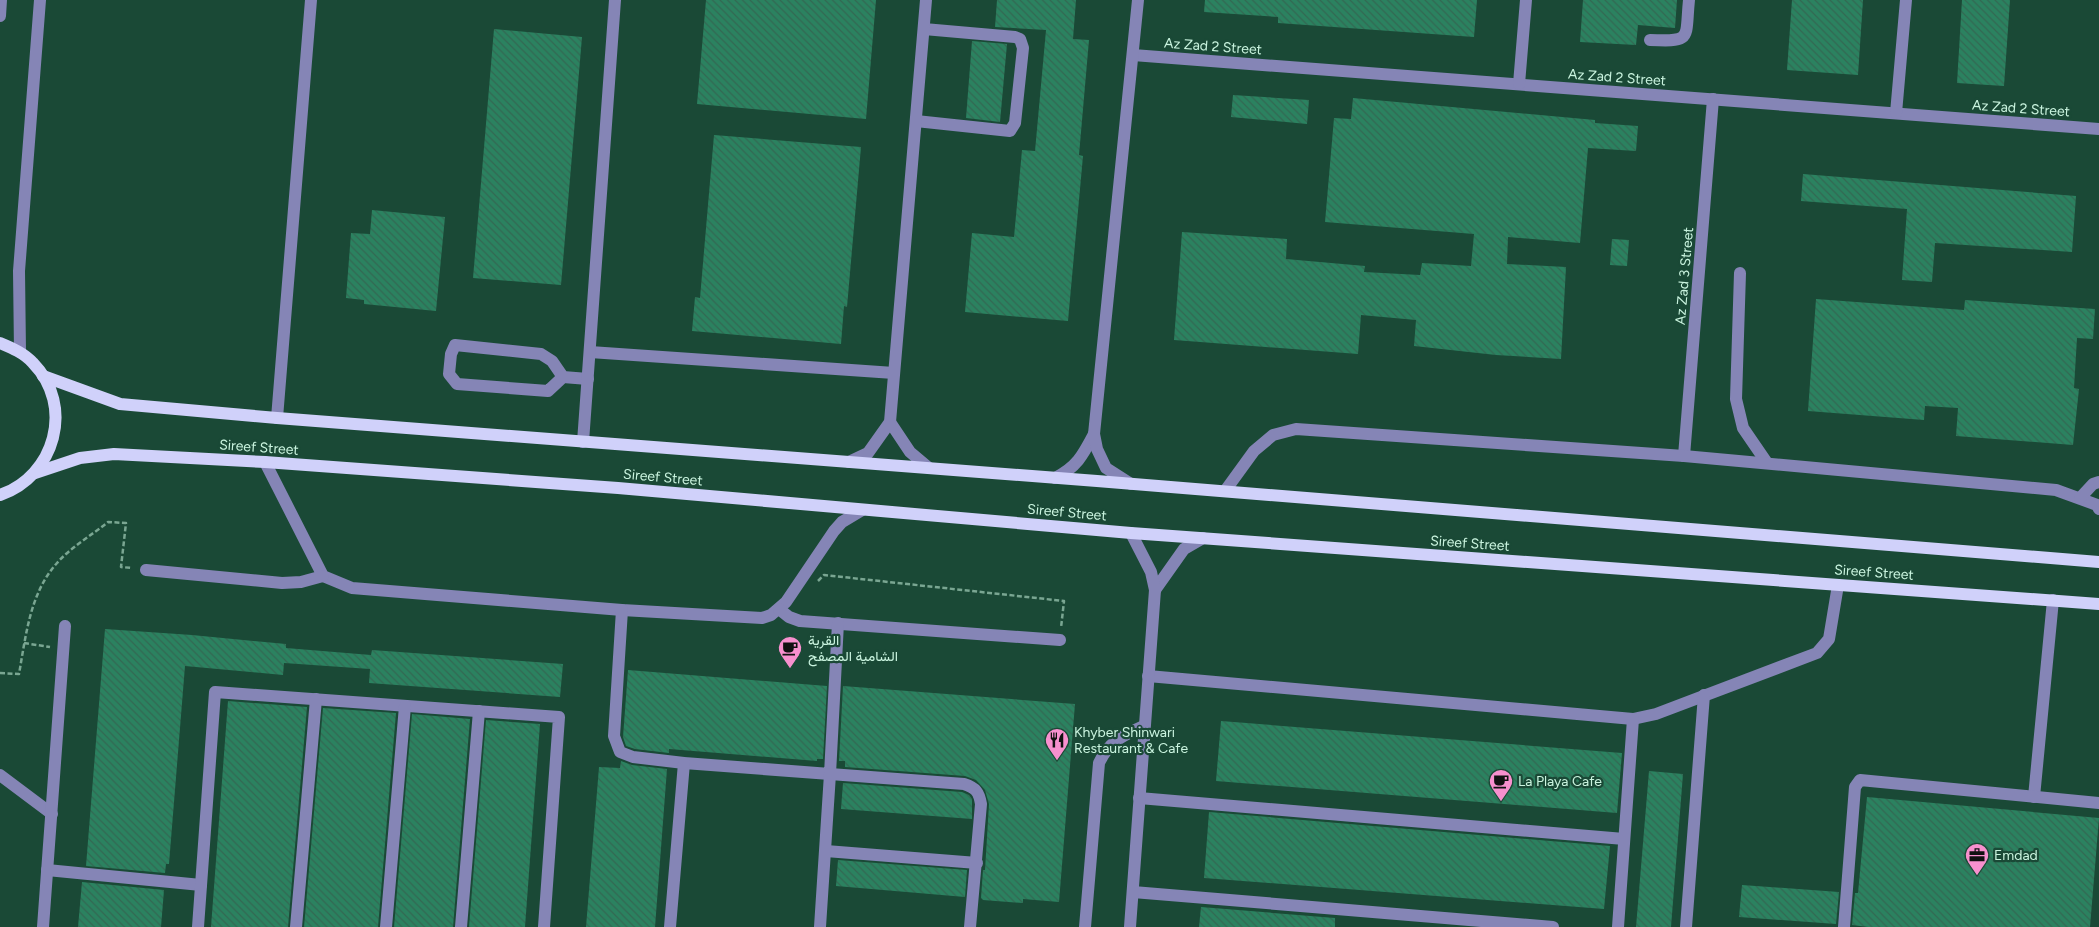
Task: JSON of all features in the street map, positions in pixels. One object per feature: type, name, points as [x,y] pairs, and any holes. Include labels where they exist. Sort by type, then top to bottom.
[{"type":"main road","points":[[0,343],[20,352],[33,363],[43,376],[54,400],[55,426],[49,451],[35,473],[20,486],[0,498]]},
{"type":"main road","name":"Sireef Street","points":[[43,376],[120,404],[2099,562]]},
{"type":"main road","name":"Sireef Street","points":[[35,473],[80,458],[114,454],[265,462],[618,488],[1202,538],[2099,604]]},
{"type":"street","points":[[0,16],[1,0]]},
{"type":"street","points":[[20,352],[19,270],[40,0]]},
{"type":"street","points":[[277,418],[311,0]]},
{"type":"street","points":[[583,442],[615,0]]},
{"type":"street","points":[[849,462],[868,452],[890,422],[926,0]]},
{"type":"street","points":[[1131,484],[1106,468],[1097,449],[1094,434],[1138,0]]},
{"type":"street","points":[[1519,84],[1526,0]]},
{"type":"street","points":[[1650,40],[1677,41],[1683,38],[1686,31],[1689,0]]},
{"type":"street","points":[[1896,113],[1906,0]]},
{"type":"street","points":[[916,121],[1010,131],[1015,123],[1023,48],[1020,39],[1014,37],[924,29]]},
{"type":"street","name":"Az Zad 2 Street","points":[[1133,55],[2099,129]]},
{"type":"street","name":"Az Zad 3 Street","points":[[1684,456],[1713,99]]},
{"type":"street","points":[[1740,273],[1736,399],[1743,428],[1767,463]]},
{"type":"street","points":[[562,377],[552,361],[541,354],[455,345],[451,354],[449,374],[457,384],[548,390],[562,377],[588,379]]},
{"type":"street","points":[[590,352],[894,373]]},
{"type":"street","points":[[890,422],[910,452],[929,468]]},
{"type":"street","points":[[1225,491],[1254,451],[1273,435],[1296,429],[1684,456],[2056,490],[2097,505],[2099,509]]},
{"type":"street","points":[[1055,478],[1070,470],[1084,455],[1094,434]]},
{"type":"street","points":[[265,462],[323,576]]},
{"type":"street","points":[[2080,498],[2093,484],[2099,482]]},
{"type":"street","points":[[146,570],[282,583],[301,582],[323,576],[352,588],[622,610],[762,618],[779,610],[834,531],[842,522],[862,510]]},
{"type":"street","points":[[1130,927],[1155,590],[1151,572],[1131,532]]},
{"type":"street","points":[[1155,590],[1184,549],[1202,538]]},
{"type":"street","points":[[1148,676],[1633,719],[1656,714],[1817,653],[1830,639],[1838,585]]},
{"type":"street","points":[[2034,797],[2053,600]]},
{"type":"street","points":[[622,610],[614,736],[620,752],[633,757],[684,764],[964,784],[973,787],[979,793],[982,804],[970,927]]},
{"type":"street","points":[[779,610],[789,617],[800,621],[1060,640]]},
{"type":"street","points":[[820,927],[838,623]]},
{"type":"street","points":[[43,927],[65,626]]},
{"type":"street","points":[[198,927],[215,692],[559,717],[544,927]]},
{"type":"street","points":[[1686,927],[1704,696]]},
{"type":"street","points":[[296,927],[316,699]]},
{"type":"street","points":[[386,927],[405,706]]},
{"type":"street","points":[[461,927],[479,711]]},
{"type":"street","points":[[1618,927],[1633,719]]},
{"type":"street","points":[[1086,927],[1099,763],[1109,745],[1117,738],[1144,726]]},
{"type":"street","points":[[670,927],[684,764]]},
{"type":"street","points":[[0,775],[52,814]]},
{"type":"street","points":[[1844,927],[1855,787],[1860,780],[2099,803]]},
{"type":"street","points":[[1139,798],[1624,839]]},
{"type":"street","points":[[826,851],[977,863]]},
{"type":"street","points":[[47,870],[201,885]]},
{"type":"street","points":[[1133,892],[1553,927]]},
{"type":"path","points":[[0,673],[19,674],[30,612],[49,573],[58,562],[108,522],[126,523],[121,567],[146,570]]},
{"type":"path","points":[[818,582],[824,575],[1064,601],[1060,640]]},
{"type":"path","points":[[24,643],[64,649]]},
{"type":"building","points":[[706,0],[876,0],[866,119],[697,104]]},
{"type":"building","points":[[997,0],[1076,0],[1073,39],[1089,40],[1079,155],[1083,156],[1068,321],[965,312],[972,233],[1014,237],[1022,150],[1035,151],[1046,30],[995,27]]},
{"type":"building","points":[[1205,0],[1477,0],[1474,37],[1278,23],[1278,17],[1204,12]]},
{"type":"building","points":[[1583,0],[1677,0],[1675,28],[1638,25],[1636,45],[1580,42]]},
{"type":"building","points":[[1792,0],[1863,0],[1858,75],[1787,70]]},
{"type":"building","points":[[1962,0],[2010,0],[2004,86],[1957,83]]},
{"type":"building","points":[[494,29],[582,37],[561,285],[473,278]]},
{"type":"building","points":[[972,41],[1007,44],[1000,122],[966,118]]},
{"type":"building","points":[[1233,95],[1309,100],[1307,124],[1231,117]]},
{"type":"building","points":[[1353,98],[1595,120],[1595,123],[1638,126],[1636,151],[1588,148],[1580,243],[1508,237],[1507,264],[1566,267],[1561,359],[1496,355],[1414,346],[1416,320],[1361,315],[1358,354],[1174,340],[1182,232],[1287,239],[1286,259],[1365,266],[1364,272],[1420,275],[1422,263],[1471,266],[1474,234],[1325,222],[1334,118],[1351,119]]},
{"type":"building","points":[[714,135],[861,147],[847,307],[844,306],[841,344],[692,331],[695,297],[700,298]]},
{"type":"building","points":[[1803,174],[2076,196],[2072,252],[1935,243],[1932,282],[1902,280],[1907,209],[1801,201]]},
{"type":"building","points":[[372,210],[445,217],[436,311],[364,304],[364,300],[346,298],[351,233],[370,234]]},
{"type":"building","points":[[1612,239],[1629,240],[1627,266],[1610,265]]},
{"type":"building","points":[[1816,299],[1964,310],[1965,300],[2095,309],[2093,339],[2077,338],[2074,388],[2079,389],[2073,445],[1956,436],[1958,408],[1925,406],[1924,420],[1808,411]]},
{"type":"building","points":[[105,629],[286,644],[286,648],[371,655],[372,650],[563,664],[560,697],[369,683],[370,669],[284,663],[283,675],[185,666],[169,864],[166,864],[165,873],[86,866]]},
{"type":"building","points":[[628,670],[827,686],[823,759],[817,759],[817,761],[669,749],[669,753],[635,749],[626,746],[623,737]]},
{"type":"building","points":[[843,686],[1075,704],[1059,902],[1023,899],[1023,903],[983,900],[981,898],[983,870],[985,870],[989,804],[985,790],[976,780],[965,776],[845,767],[845,761],[839,761]]},
{"type":"building","points":[[228,701],[307,707],[288,927],[211,927]]},
{"type":"building","points":[[323,708],[396,713],[378,927],[304,927]]},
{"type":"building","points":[[412,714],[470,719],[453,927],[394,927]]},
{"type":"building","points":[[486,720],[540,724],[525,927],[469,927]]},
{"type":"building","points":[[1221,721],[1622,753],[1617,813],[1216,781]]},
{"type":"building","points":[[621,761],[632,765],[667,769],[655,927],[586,927],[599,767],[620,768]]},
{"type":"building","points":[[1649,771],[1683,774],[1671,927],[1636,927]]},
{"type":"building","points":[[843,783],[962,792],[969,795],[972,799],[972,819],[841,809]]},
{"type":"building","name":"Emdad","points":[[1867,797],[2099,818],[2090,927],[1868,927],[1852,925],[1855,893],[1858,893]]},
{"type":"building","points":[[1209,812],[1610,846],[1604,909],[1204,878]]},
{"type":"building","points":[[838,860],[967,870],[965,897],[836,886]]},
{"type":"building","points":[[82,882],[164,890],[161,927],[78,927]]},
{"type":"building","points":[[1742,885],[1839,892],[1836,924],[1739,917]]},
{"type":"building","points":[[1201,907],[1335,918],[1335,927],[1199,927]]},
{"type":"place","name":"القرية الشامية المصفح","points":[[790,669]]},
{"type":"place","name":"Khyber Shinwari Restaurant & Cafe","points":[[1057,761]]},
{"type":"place","name":"La Playa Cafe","points":[[1501,802]]},
{"type":"place","name":"Emdad","points":[[1977,876]]}]
